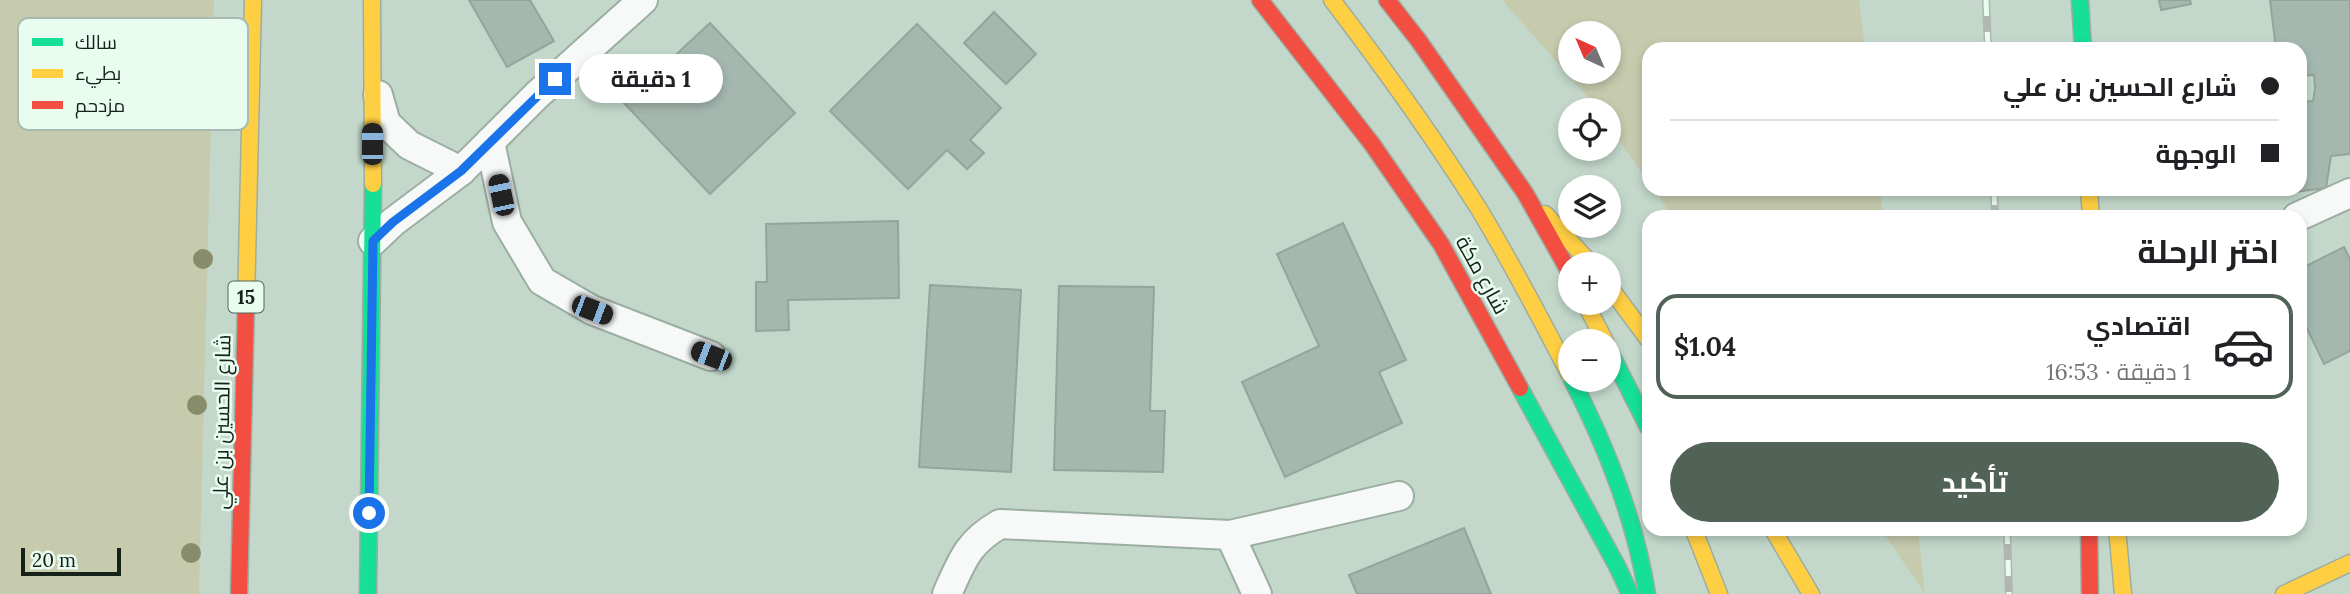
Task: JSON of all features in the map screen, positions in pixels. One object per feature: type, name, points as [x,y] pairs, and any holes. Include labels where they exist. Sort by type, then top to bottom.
[{"type":"main road","name":"شارع الحسين بن علي","points":[[239,594],[253,0]]},
{"type":"main road","points":[[368,594],[373,241],[372,0]]},
{"type":"main road","name":"شارع مكة","points":[[1260,0],[1372,144],[1441,244],[1630,594]]},
{"type":"main road","points":[[1332,0],[1374,55],[1463,184],[1558,352]]},
{"type":"main road","points":[[1387,0],[1419,41],[1524,193],[1558,252]]},
{"type":"main road","points":[[2080,0],[2082,42]]},
{"type":"main road","points":[[1524,193],[1581,252]]},
{"type":"main road","points":[[1621,303],[1642,331]]},
{"type":"main road","points":[[1621,374],[1642,415]]},
{"type":"main road","points":[[1577,392],[1623,495],[1644,565],[1647,594]]},
{"type":"main road","points":[[1696,536],[1719,594]]},
{"type":"main road","points":[[1777,536],[1811,594]]},
{"type":"main road","points":[[2088,536],[2090,594]]},
{"type":"main road","points":[[2118,536],[2123,594]]},
{"type":"main road","points":[[2284,594],[2350,563]]},
{"type":"street","points":[[373,241],[393,222],[461,171],[537,95],[643,0]]},
{"type":"street","points":[[372,71],[386,123],[409,145],[461,171]]},
{"type":"street","points":[[490,142],[507,222],[542,281],[592,310],[711,356]]},
{"type":"street","points":[[2307,212],[2350,193]]},
{"type":"street","points":[[947,594],[964,558],[981,535],[1000,524],[1230,535],[1399,496]]},
{"type":"street","points":[[1230,535],[1257,594]]},
{"type":"green space","points":[[0,0],[214,0],[214,18],[18,18],[18,130],[211,130],[199,594],[0,594]]},
{"type":"green space","points":[[1502,0],[1859,0],[1864,42],[1642,42],[1642,173],[1621,143],[1621,98],[1588,98],[1576,84],[1621,84],[1621,21],[1558,21],[1558,64]]},
{"type":"green space","points":[[1658,196],[1881,196],[1882,210],[1668,210]]},
{"type":"green space","points":[[1886,536],[1919,536],[1925,594]]},
{"type":"building","points":[[469,0],[530,0],[554,41],[507,67]]},
{"type":"building","points":[[2159,0],[2190,0],[2191,4],[2161,10]]},
{"type":"building","points":[[2270,0],[2350,0],[2350,154],[2331,156],[2326,188],[2307,190],[2307,101],[2313,101],[2315,88],[2314,75],[2307,76],[2307,42],[2275,42]]},
{"type":"building","points":[[994,12],[1036,54],[1006,84],[964,43]]},
{"type":"building","points":[[710,23],[795,113],[710,194],[624,103]]},
{"type":"building","points":[[917,24],[1001,108],[970,140],[984,153],[967,169],[947,150],[908,189],[830,111]]},
{"type":"building","points":[[898,221],[899,298],[788,300],[789,330],[756,331],[756,282],[767,282],[766,224]]},
{"type":"building","points":[[1343,223],[1406,360],[1379,372],[1402,423],[1285,477],[1242,382],[1319,346],[1277,254]]},
{"type":"building","points":[[2344,247],[2350,259],[2350,351],[2324,364],[2307,329],[2307,266]]},
{"type":"building","points":[[930,285],[1021,290],[1011,472],[919,467]]},
{"type":"building","points":[[1059,286],[1154,287],[1150,411],[1165,411],[1163,472],[1054,470]]},
{"type":"building","points":[[1464,528],[1491,594],[1357,594],[1349,575]]},
{"type":"railway","points":[[1986,0],[1988,42]]},
{"type":"railway","points":[[1994,196],[1995,210]]},
{"type":"railway","points":[[2007,536],[2009,594]]},
{"type":"traffic: fast","points":[[2080,0],[2083,42]]},
{"type":"traffic: fast","points":[[368,594],[373,184]]},
{"type":"traffic: fast","points":[[1621,374],[1642,415]]},
{"type":"traffic: fast","points":[[1520,388],[1630,594]]},
{"type":"traffic: fast","points":[[1578,392],[1618,484],[1635,538],[1647,594]]},
{"type":"traffic: slow","points":[[246,303],[253,0]]},
{"type":"traffic: slow","points":[[372,0],[373,184]]},
{"type":"traffic: slow","points":[[1332,0],[1443,153],[1477,206],[1558,353]]},
{"type":"traffic: slow","points":[[2090,196],[2090,210]]},
{"type":"traffic: slow","points":[[1545,214],[1580,252]]},
{"type":"traffic: slow","points":[[1621,303],[1642,331]]},
{"type":"traffic: slow","points":[[1591,315],[1599,329]]},
{"type":"traffic: slow","points":[[1696,536],[1719,594]]},
{"type":"traffic: slow","points":[[1777,536],[1811,594]]},
{"type":"traffic: slow","points":[[2118,536],[2123,594]]},
{"type":"traffic: slow","points":[[2284,594],[2350,563]]},
{"type":"traffic: jam","points":[[1260,0],[1372,144],[1441,244],[1520,388]]},
{"type":"traffic: jam","points":[[1387,0],[1419,41],[1525,193],[1558,252]]},
{"type":"traffic: jam","points":[[239,594],[246,303]]},
{"type":"traffic: jam","points":[[2089,536],[2090,594]]},
{"type":"route","points":[[369,513],[373,241],[393,222],[461,171],[555,79]]}]
